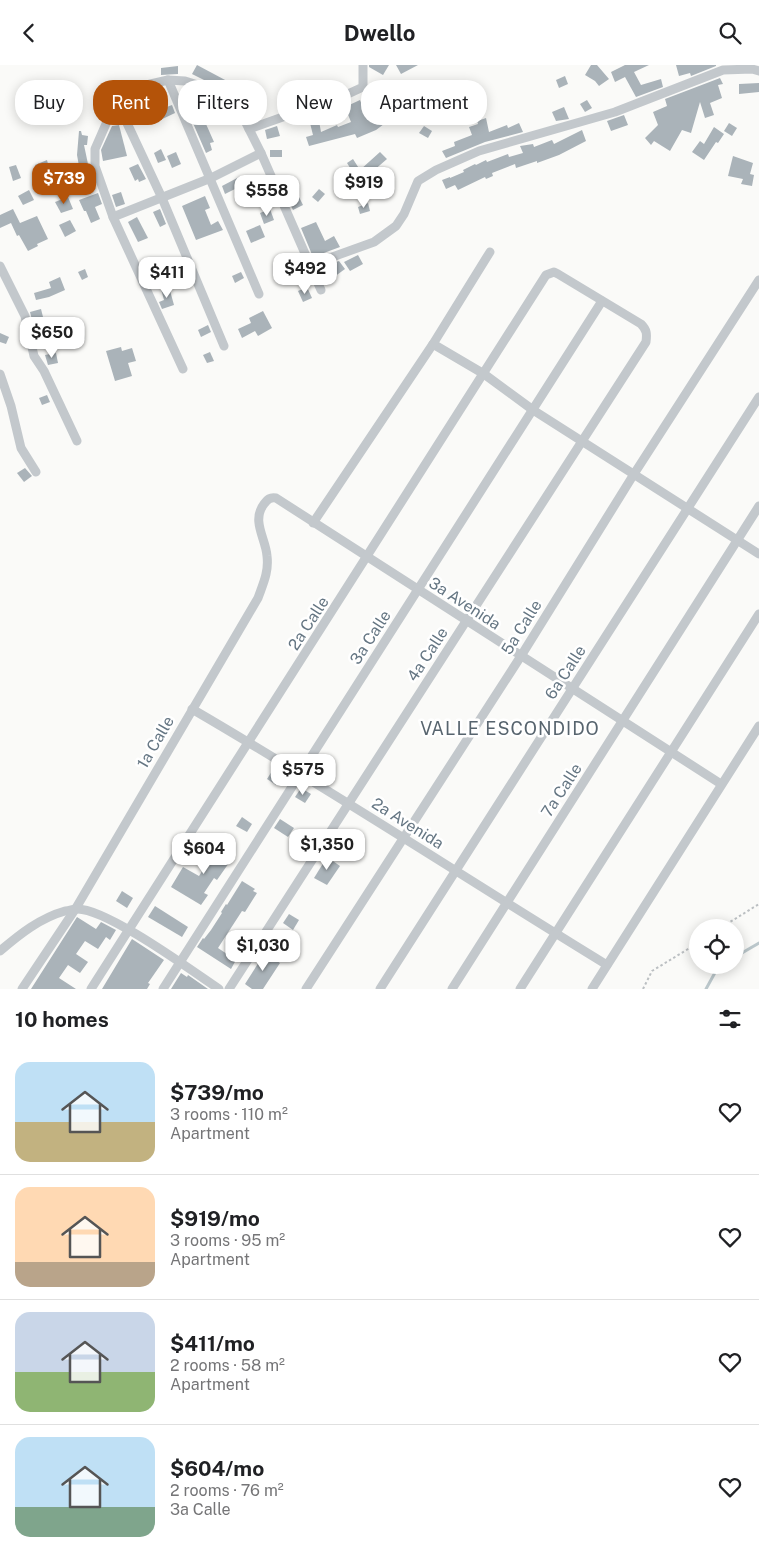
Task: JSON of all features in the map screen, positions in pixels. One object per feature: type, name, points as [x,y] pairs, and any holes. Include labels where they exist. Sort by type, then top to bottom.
[{"type":"street","points":[[249,129],[363,87],[363,65]]},
{"type":"street","points":[[310,265],[374,242],[396,226],[404,214],[418,181],[436,170],[479,151],[615,112],[724,69],[752,69],[759,71]]},
{"type":"street","points":[[259,294],[168,80],[184,81],[204,87],[223,96],[234,107],[249,129],[261,153],[321,290]]},
{"type":"street","points":[[106,125],[95,149],[95,166],[113,217],[183,369]]},
{"type":"street","points":[[129,125],[224,346]]},
{"type":"street","points":[[113,217],[211,178],[261,153]]},
{"type":"street","points":[[313,523],[433,344],[490,253]]},
{"type":"street","points":[[0,266],[25,316],[34,356],[44,371],[77,441]]},
{"type":"street","name":"2a Calle","points":[[91,989],[546,275],[554,272],[602,301]]},
{"type":"street","name":"5a Calle","points":[[306,989],[521,656],[634,474],[759,280]]},
{"type":"street","name":"4a Calle","points":[[229,989],[646,342],[647,335],[645,328],[641,324],[602,301]]},
{"type":"street","name":"3a Calle","points":[[163,989],[602,301]]},
{"type":"street","points":[[433,344],[484,375],[533,410],[759,555]]},
{"type":"street","points":[[0,374],[11,406],[21,448],[36,472]]},
{"type":"street","name":"6a Calle","points":[[380,989],[759,397]]},
{"type":"street","name":"3a Avenida","points":[[268,499],[272,497],[276,499],[721,784]]},
{"type":"street","name":"1a Calle","points":[[22,989],[76,909],[258,598],[267,575],[267,556],[258,522],[259,511],[268,499]]},
{"type":"street","name":"7a Calle","points":[[452,989],[759,506]]},
{"type":"street","points":[[520,989],[759,614]]},
{"type":"street","name":"2a Avenida","points":[[192,709],[249,742],[607,965]]},
{"type":"street","points":[[592,989],[759,726]]},
{"type":"street","points":[[0,951],[39,921],[76,909],[88,910],[108,918],[129,930],[219,989]]},
{"type":"path","points":[[735,919],[759,904]]},
{"type":"path","points":[[643,989],[652,971],[689,948]]},
{"type":"building","points":[[197,65],[225,80],[204,80],[192,74]]},
{"type":"building","points":[[369,65],[389,65],[383,75],[369,67]]},
{"type":"building","points":[[396,65],[418,65],[401,74]]},
{"type":"building","points":[[591,65],[597,65],[609,79],[599,86],[585,75]]},
{"type":"building","points":[[625,65],[649,65],[634,72],[641,85],[661,79],[663,87],[636,97],[625,77],[615,82],[611,72]]},
{"type":"building","points":[[676,65],[716,66],[691,76],[690,73],[679,76]]},
{"type":"building","points":[[178,66],[178,74],[161,75],[161,68]]},
{"type":"building","points":[[565,76],[568,84],[559,88],[556,80]]},
{"type":"building","points":[[720,78],[723,84],[718,85],[722,98],[710,103],[714,115],[705,118],[700,102],[691,133],[682,130],[670,151],[654,141],[651,145],[645,138],[658,125],[653,112],[667,106],[665,99]]},
{"type":"building","points":[[759,83],[759,92],[739,94],[739,84]]},
{"type":"building","points":[[360,100],[361,125],[383,125],[357,138],[355,134],[309,146],[306,137],[313,135],[310,125],[320,125],[321,132],[337,125],[338,127],[351,125],[351,104]]},
{"type":"building","points":[[587,100],[592,108],[585,112],[580,104]]},
{"type":"building","points":[[172,105],[175,113],[168,116],[168,106]]},
{"type":"building","points":[[564,107],[569,119],[556,121],[552,112]]},
{"type":"building","points":[[624,115],[628,125],[611,131],[607,121]]},
{"type":"building","points":[[487,123],[489,132],[507,125],[508,128],[519,123],[523,132],[485,142],[446,158],[442,151],[455,146],[454,142],[472,135],[469,127],[487,125]]},
{"type":"building","points":[[729,123],[737,128],[732,136],[724,131]]},
{"type":"building","points":[[119,125],[127,156],[103,161],[101,150],[112,126]]},
{"type":"building","points":[[194,125],[206,125],[214,142],[210,143],[212,150],[206,153]]},
{"type":"building","points":[[277,126],[280,136],[267,139],[265,130]]},
{"type":"building","points":[[424,126],[432,131],[428,138],[419,133]]},
{"type":"building","points":[[714,127],[724,134],[704,160],[692,152],[700,141],[704,144]]},
{"type":"building","points":[[582,130],[586,141],[559,155],[537,163],[537,161],[516,168],[515,164],[492,173],[493,176],[486,179],[485,177],[458,190],[455,185],[446,189],[442,180],[464,172],[463,170],[486,160],[487,162],[508,154],[509,157],[523,153],[520,146],[533,144],[534,147],[552,140],[554,144]]},
{"type":"building","points":[[79,131],[81,131],[82,135],[88,136],[87,145],[84,145],[88,164],[79,166],[77,155]]},
{"type":"building","points":[[161,149],[166,160],[158,163],[154,153]]},
{"type":"building","points":[[270,150],[282,150],[282,157],[270,157]]},
{"type":"building","points":[[176,152],[181,164],[172,168],[167,156]]},
{"type":"building","points":[[380,152],[387,159],[365,178],[367,182],[361,185],[347,163],[353,159],[360,170]]},
{"type":"building","points":[[733,156],[753,163],[750,174],[754,175],[752,186],[741,184],[743,179],[728,176]]},
{"type":"building","points":[[47,160],[49,168],[38,172],[35,165]]},
{"type":"building","points":[[138,164],[146,179],[139,182],[138,179],[135,181],[129,168]]},
{"type":"building","points":[[16,165],[21,178],[13,181],[9,167]]},
{"type":"building","points":[[241,176],[245,184],[225,194],[222,186]]},
{"type":"building","points":[[319,189],[325,194],[318,202],[312,197]]},
{"type":"building","points":[[29,190],[34,200],[23,205],[18,196]]},
{"type":"building","points":[[121,192],[125,204],[116,207],[112,195]]},
{"type":"building","points":[[98,193],[102,204],[95,207],[100,219],[91,223],[79,200]]},
{"type":"building","points":[[205,196],[210,208],[205,210],[211,225],[218,221],[223,230],[196,240],[182,206]]},
{"type":"building","points":[[68,197],[73,209],[61,213],[55,202]]},
{"type":"building","points":[[299,197],[303,205],[293,210],[289,202]]},
{"type":"building","points":[[368,203],[370,211],[360,214],[358,207]]},
{"type":"building","points":[[13,209],[20,223],[37,216],[48,239],[28,251],[19,235],[17,236],[11,223],[0,228],[0,215]]},
{"type":"building","points":[[160,209],[166,224],[160,227],[153,212]]},
{"type":"building","points":[[270,209],[274,220],[264,224],[260,213]]},
{"type":"building","points":[[137,217],[148,238],[138,242],[128,222]]},
{"type":"building","points":[[70,220],[76,231],[65,237],[59,225]]},
{"type":"building","points":[[316,222],[325,241],[334,236],[340,247],[313,257],[301,228]]},
{"type":"building","points":[[260,225],[265,237],[251,243],[246,231]]},
{"type":"building","points":[[358,255],[363,264],[350,271],[344,262]]},
{"type":"building","points":[[339,261],[345,269],[334,277],[335,280],[327,285],[321,273],[330,268],[328,265]]},
{"type":"building","points":[[180,265],[182,272],[171,275],[169,268]]},
{"type":"building","points":[[85,269],[88,277],[82,280],[78,272]]},
{"type":"building","points":[[241,272],[244,278],[235,283],[232,276]]},
{"type":"building","points":[[60,277],[65,290],[36,300],[34,293],[51,288],[49,282]]},
{"type":"building","points":[[169,287],[174,305],[162,309],[159,302],[164,300],[161,289]]},
{"type":"building","points":[[307,287],[312,298],[303,302],[298,291]]},
{"type":"building","points":[[41,309],[43,317],[32,320],[30,312]]},
{"type":"building","points":[[263,311],[272,328],[258,336],[255,331],[242,338],[238,329],[251,323],[249,318]]},
{"type":"building","points":[[208,325],[211,332],[201,337],[198,330]]},
{"type":"building","points":[[83,330],[85,339],[77,341],[75,332]]},
{"type":"building","points":[[0,333],[9,337],[6,344],[0,342]]},
{"type":"building","points":[[121,347],[122,351],[132,348],[136,361],[128,363],[132,376],[115,381],[106,351]]},
{"type":"building","points":[[210,352],[214,361],[207,363],[203,355]]},
{"type":"building","points":[[56,353],[58,363],[48,365],[45,355]]},
{"type":"building","points":[[47,395],[50,402],[42,405],[39,398]]},
{"type":"building","points":[[25,468],[32,476],[24,482],[17,473]]},
{"type":"building","points":[[272,771],[281,777],[276,785],[267,779]]},
{"type":"building","points":[[301,788],[311,794],[305,803],[295,797]]},
{"type":"building","points":[[242,817],[252,824],[247,832],[236,826]]},
{"type":"building","points":[[280,819],[294,828],[288,837],[274,828]]},
{"type":"building","points":[[222,840],[234,847],[228,858],[231,860],[217,880],[214,878],[204,893],[208,895],[201,905],[171,887],[183,867],[199,876]]},
{"type":"building","points":[[327,857],[340,866],[327,885],[314,878]]},
{"type":"building","points":[[242,881],[255,889],[253,891],[257,893],[245,912],[242,911],[218,948],[236,960],[231,969],[197,947],[211,930]]},
{"type":"building","points":[[122,891],[133,898],[127,908],[116,901]]},
{"type":"building","points":[[155,906],[188,927],[182,937],[148,917]]},
{"type":"building","points":[[289,914],[299,920],[293,930],[283,923]]},
{"type":"building","points":[[77,917],[96,929],[101,922],[116,930],[110,940],[106,937],[98,949],[85,941],[76,954],[88,962],[80,973],[68,965],[59,978],[76,989],[31,989]]},
{"type":"building","points":[[132,939],[164,960],[148,983],[150,984],[147,989],[102,989]]},
{"type":"building","points":[[264,952],[280,963],[263,989],[252,989],[245,984]]},
{"type":"building","points":[[181,973],[187,977],[188,975],[208,989],[171,989]]},
{"type":"waterway","points":[[744,952],[759,943]]},
{"type":"waterway","points":[[706,989],[714,974]]},
{"type":"district","name":"VALLE ESCONDIDO","points":[[510,729]]}]
